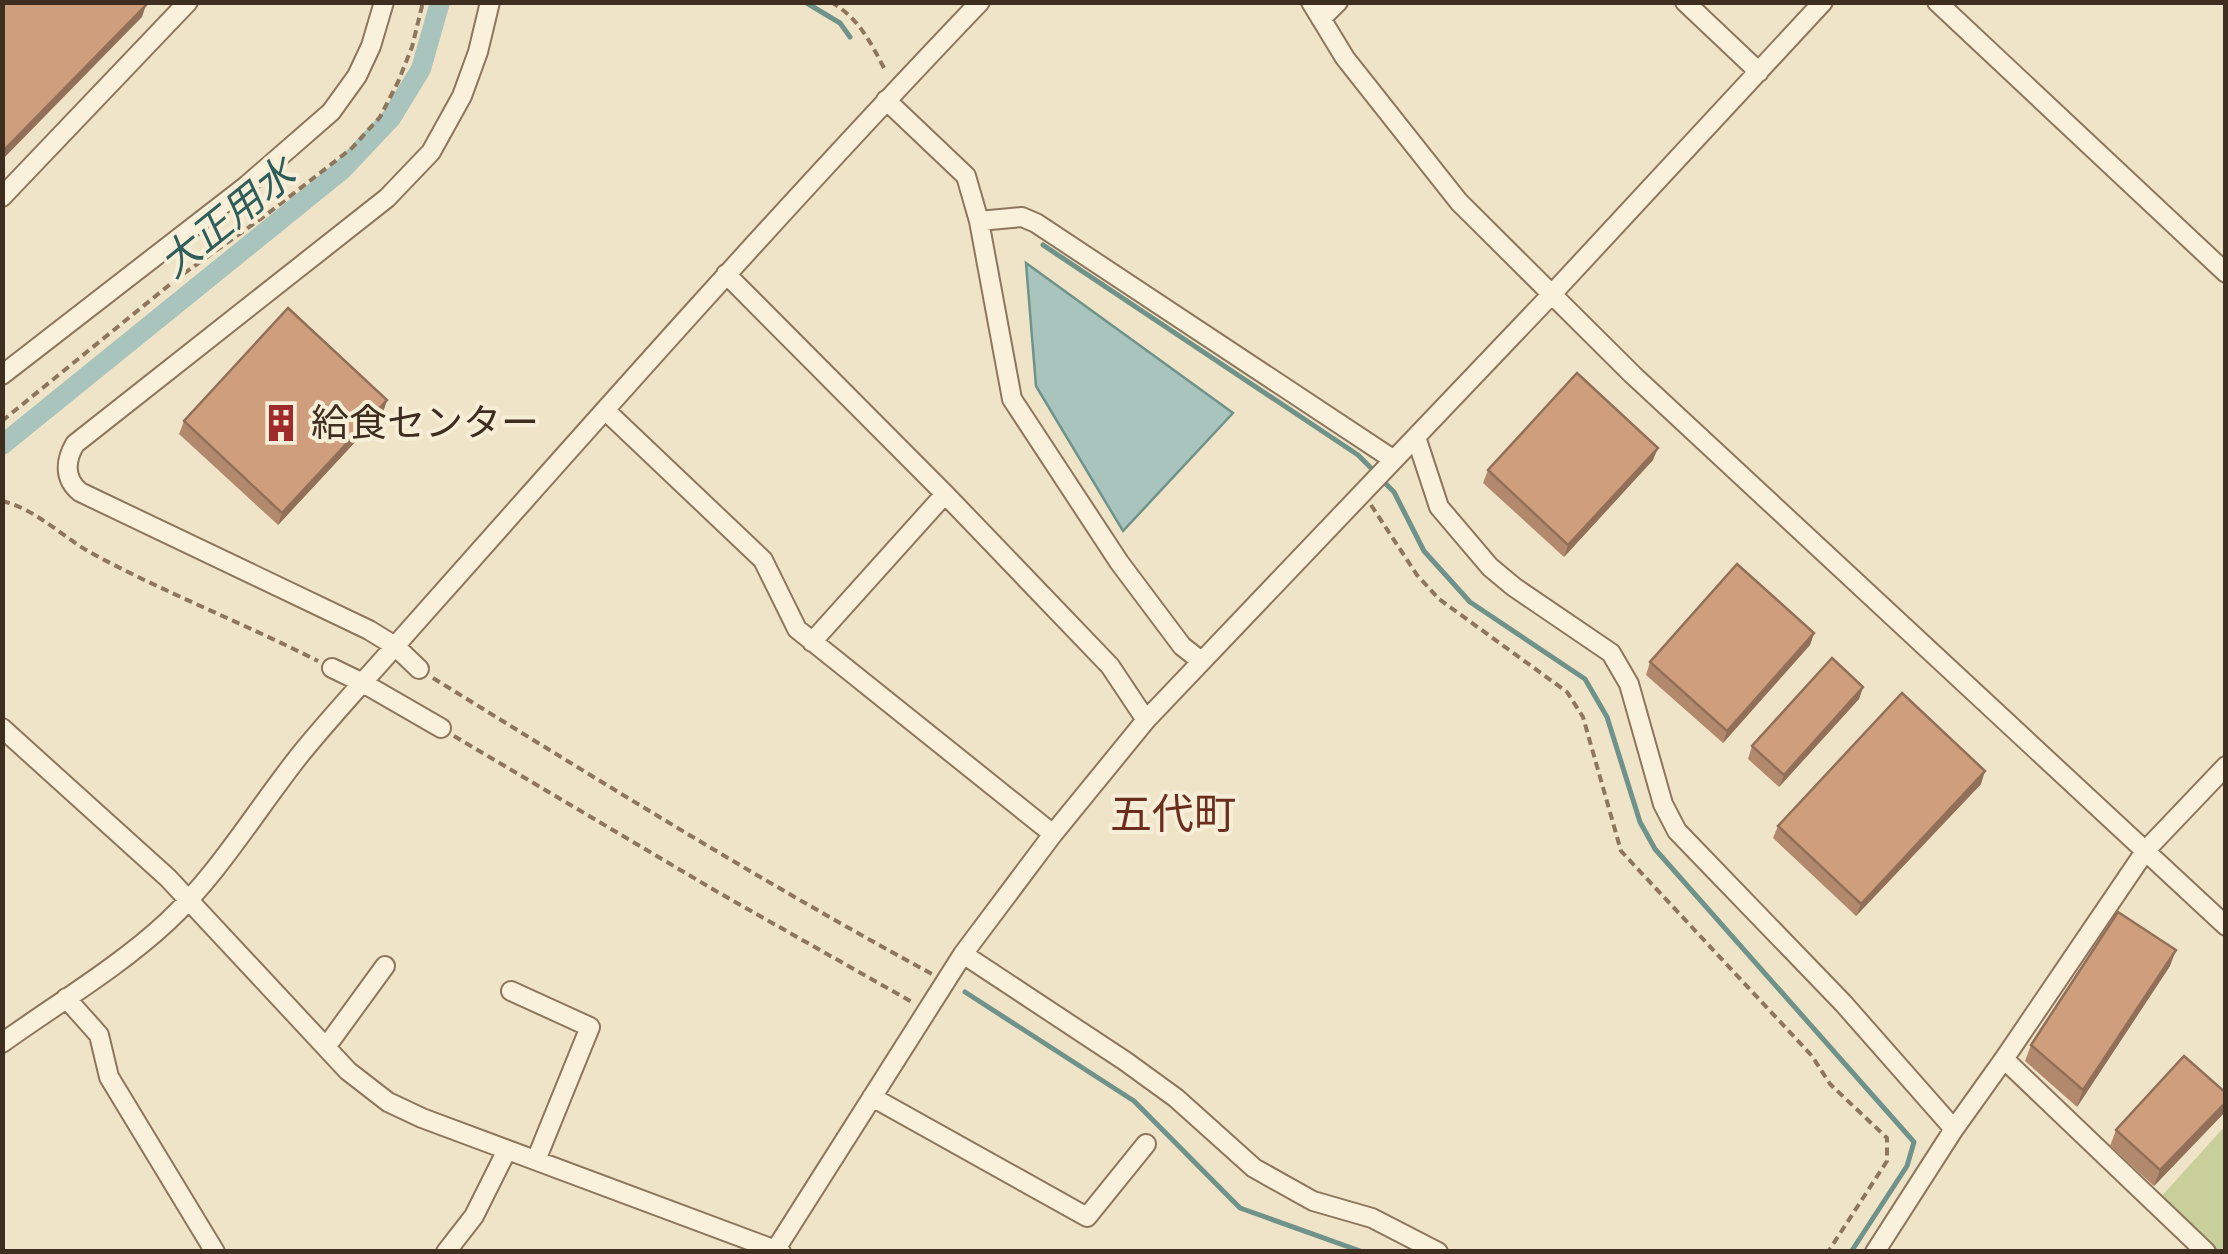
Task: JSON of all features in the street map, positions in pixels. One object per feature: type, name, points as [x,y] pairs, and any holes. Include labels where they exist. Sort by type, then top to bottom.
[{"type":"street","points":[[2,197],[188,2]]},
{"type":"street","points":[[2,375],[246,186],[331,112],[357,76],[372,46],[384,2]]},
{"type":"street","points":[[419,668],[369,630],[80,492],[70,480],[68,456],[75,444],[387,198],[431,152],[462,96],[490,2]]},
{"type":"street","points":[[2,1043],[134,949],[190,899],[300,756],[362,683],[726,274],[980,2]]},
{"type":"street","points":[[1310,2],[1345,58],[1459,202],[1633,375],[2226,926]]},
{"type":"street","points":[[1321,19],[1338,2]]},
{"type":"street","points":[[1685,2],[1759,72]]},
{"type":"street","points":[[2,728],[190,899],[348,1071],[388,1102],[777,1251],[963,954],[1053,834],[1146,720],[1552,294],[1823,2]]},
{"type":"street","points":[[1937,2],[2226,273]]},
{"type":"street","points":[[886,100],[966,176],[979,221],[1012,399],[1118,562],[1182,646],[1201,661]]},
{"type":"street","points":[[979,221],[1022,217],[1036,222],[1394,460]]},
{"type":"street","points":[[726,274],[1110,666],[1146,720]]},
{"type":"street","points":[[605,410],[764,560],[796,629],[1053,834]]},
{"type":"street","points":[[1416,437],[1438,507],[1490,567],[1611,653],[1629,684],[1663,804],[1677,831],[1843,1002],[1954,1129]]},
{"type":"street","points":[[812,642],[945,494]]},
{"type":"street","points":[[332,668],[441,728]]},
{"type":"street","points":[[1875,1252],[1954,1129],[2146,850],[2226,766]]},
{"type":"street","points":[[963,954],[1176,1098],[1254,1168],[1312,1201],[1372,1218],[1438,1252]]},
{"type":"street","points":[[326,1047],[385,966]]},
{"type":"street","points":[[511,990],[590,1027],[536,1160]]},
{"type":"street","points":[[66,998],[99,1034],[109,1077],[215,1252]]},
{"type":"street","points":[[2004,1060],[2206,1252]]},
{"type":"street","points":[[872,1097],[1087,1217],[1146,1144]]},
{"type":"street","points":[[446,1252],[474,1216],[508,1150]]},
{"type":"path","points":[[2,421],[179,277],[352,148],[380,117],[398,82],[423,2]]},
{"type":"path","points":[[832,2],[848,12],[868,36],[886,70]]},
{"type":"path","points":[[1362,493],[1417,575],[1438,599],[1567,692],[1583,718],[1622,850],[1812,1056],[1830,1084],[1887,1138],[1887,1161],[1828,1252]]},
{"type":"path","points":[[2,500],[20,506],[89,552],[161,590],[248,625],[332,668]]},
{"type":"path","points":[[419,668],[622,795],[945,981]]},
{"type":"path","points":[[441,728],[720,894],[927,1010]]},
{"type":"green space","points":[[2225,1126],[2225,1251],[2217,1251],[2160,1198]]},
{"type":"water","points":[[1026,263],[1233,413],[1123,531],[1036,386]]},
{"type":"building","points":[[2,2],[146,5],[2,152]]},
{"type":"building","name":"給食センター","points":[[288,308],[387,400],[282,513],[184,421]]},
{"type":"building","points":[[1577,373],[1658,448],[1568,545],[1488,470]]},
{"type":"building","points":[[1737,564],[1814,633],[1727,731],[1650,662]]},
{"type":"building","points":[[1832,658],[1863,687],[1784,775],[1752,746]]},
{"type":"building","points":[[1902,693],[1985,771],[1861,904],[1778,826]]},
{"type":"building","points":[[2118,912],[2176,950],[2083,1090],[2031,1045]]},
{"type":"building","points":[[2184,1056],[2226,1093],[2226,1102],[2160,1170],[2116,1130]]},
{"type":"waterway","name":"大正用水","points":[[2,445],[343,169],[391,118],[421,69],[440,2]]},
{"type":"waterway","points":[[805,2],[840,23],[850,37]]},
{"type":"waterway","points":[[1043,245],[1358,455],[1375,472]]},
{"type":"waterway","points":[[1382,480],[1394,492],[1424,551],[1470,602],[1585,679],[1607,717],[1640,822],[1655,849],[1914,1142],[1907,1166],[1851,1252]]},
{"type":"waterway","points":[[965,992],[1134,1101],[1240,1208],[1363,1252]]},
{"type":"place","name":"給食センター","points":[[281,423]]},
{"type":"district","name":"五代町","points":[[1173,814]]}]
